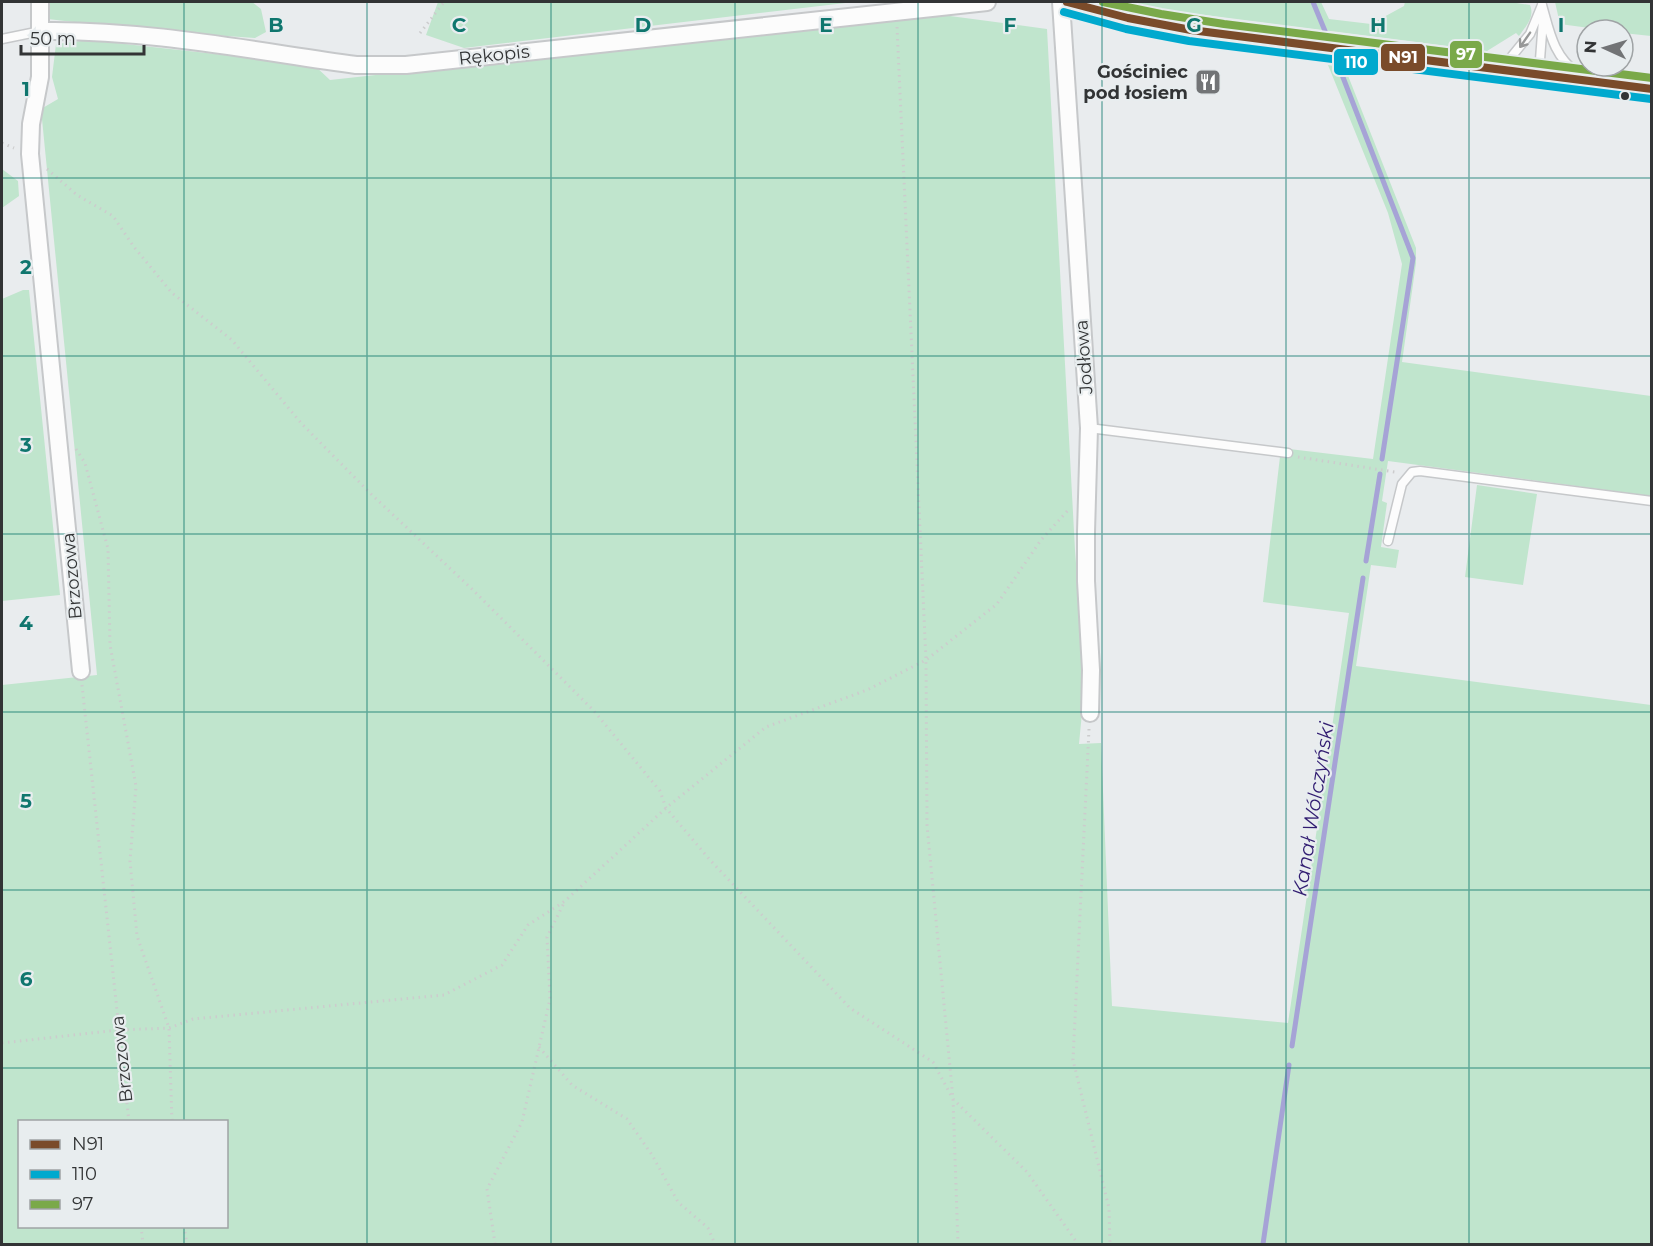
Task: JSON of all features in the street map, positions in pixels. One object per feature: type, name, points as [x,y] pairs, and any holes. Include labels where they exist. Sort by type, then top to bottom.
[{"type":"main road","points":[[1067,2],[1101,13],[1138,21],[1286,43],[1652,89]]},
{"type":"street","name":"Brzozowa","points":[[40,2],[40,77],[32,124],[30,154],[81,671]]},
{"type":"street","name":"Rękopis","points":[[41,30],[154,37],[356,65],[406,65],[987,2]]},
{"type":"street","name":"Jodłowa","points":[[1061,2],[1089,428],[1086,581],[1091,669],[1090,713]]},
{"type":"lane","points":[[1501,70],[1530,34],[1543,3]]},
{"type":"lane","points":[[1538,75],[1544,24],[1543,3]]},
{"type":"lane","points":[[1543,3],[1558,54],[1564,63],[1588,81]]},
{"type":"lane","name":"Rękopis","points":[[2,39],[41,30]]},
{"type":"lane","points":[[1089,428],[1288,453]]},
{"type":"lane","points":[[1388,541],[1402,484],[1409,474],[1420,471],[1652,501]]},
{"type":"path","points":[[420,33],[444,2]]},
{"type":"path","points":[[896,11],[926,660],[927,825],[953,1099],[958,1245]]},
{"type":"path","points":[[2,143],[30,154],[77,195],[113,216],[134,247],[172,293],[232,340],[301,423],[594,711],[660,791],[666,808],[710,860],[850,1008],[933,1062],[953,1099],[1027,1172],[1078,1245]]},
{"type":"path","points":[[74,446],[85,463],[108,549],[110,645],[136,786],[130,861],[137,936],[169,1028],[172,1120]]},
{"type":"path","points":[[1288,453],[1305,459],[1409,474]]},
{"type":"path","points":[[2,1043],[118,1030],[169,1028],[193,1019],[444,996],[502,965],[528,926],[565,901],[666,808],[766,727],[867,690],[926,660],[997,604],[1041,540],[1087,488]]},
{"type":"path","name":"Brzozowa","points":[[81,671],[129,1120]]},
{"type":"path","points":[[1090,713],[1073,1060],[1109,1208],[1110,1245]]},
{"type":"path","points":[[495,1245],[488,1189],[522,1122],[550,999],[547,937],[565,901]]},
{"type":"path","points":[[539,1047],[572,1085],[627,1119],[678,1202],[708,1228],[715,1245]]},
{"type":"path","points":[[141,1228],[143,1245]]},
{"type":"path","points":[[184,1228],[187,1245]]},
{"type":"green space","points":[[47,2],[252,2],[261,9],[266,32],[255,38],[140,30],[48,19]]},
{"type":"green space","points":[[438,2],[854,2],[464,48],[426,35]]},
{"type":"green space","points":[[1114,2],[1321,2],[1329,19],[1371,24],[1404,6],[1405,2],[1510,2],[1530,5],[1531,14],[1519,36],[1516,33],[1487,51]]},
{"type":"green space","points":[[1555,2],[1651,2],[1651,36],[1635,34],[1635,18],[1575,18],[1575,26],[1560,24]]},
{"type":"green space","points":[[935,14],[1047,29],[1075,550],[1085,681],[1079,744],[1101,743],[1112,1006],[1288,1023],[1349,613],[1263,602],[1281,448],[1373,459],[1402,264],[1388,213],[1328,65],[1345,68],[1416,248],[1416,263],[1402,362],[1651,396],[1651,496],[1388,461],[1382,501],[1387,503],[1381,547],[1399,550],[1396,568],[1371,565],[1356,666],[1651,705],[1651,1244],[2,1244],[2,685],[97,675],[41,109],[58,99],[52,77],[56,44],[89,40],[314,65],[330,80]]},
{"type":"green space","points":[[2,169],[18,181],[19,196],[2,208]]},
{"type":"green space","points":[[23,290],[29,290],[60,595],[2,601],[2,299]]},
{"type":"green space","points":[[1477,485],[1537,494],[1523,585],[1465,577]]},
{"type":"waterway","name":"Kanał Wólczyński","points":[[1313,2],[1325,31]]},
{"type":"waterway","name":"Kanał Wólczyński","points":[[1339,67],[1413,258],[1382,459]]},
{"type":"waterway","name":"Kanał Wólczyński","points":[[1366,561],[1380,474]]},
{"type":"waterway","name":"Kanał Wólczyński","points":[[1292,1046],[1363,578]]},
{"type":"waterway","name":"Kanał Wólczyński","points":[[1263,1244],[1289,1065]]},
{"type":"transit line","name":"N91","points":[[1067,2],[1128,18],[1191,30],[1652,89]]},
{"type":"transit line","name":"97","points":[[1103,2],[1224,24],[1652,78]]},
{"type":"transit line","name":"110","points":[[1064,12],[1126,29],[1189,41],[1651,99]]},
{"type":"place","name":"Gościniec pod łosiem","points":[[1208,82]]}]
